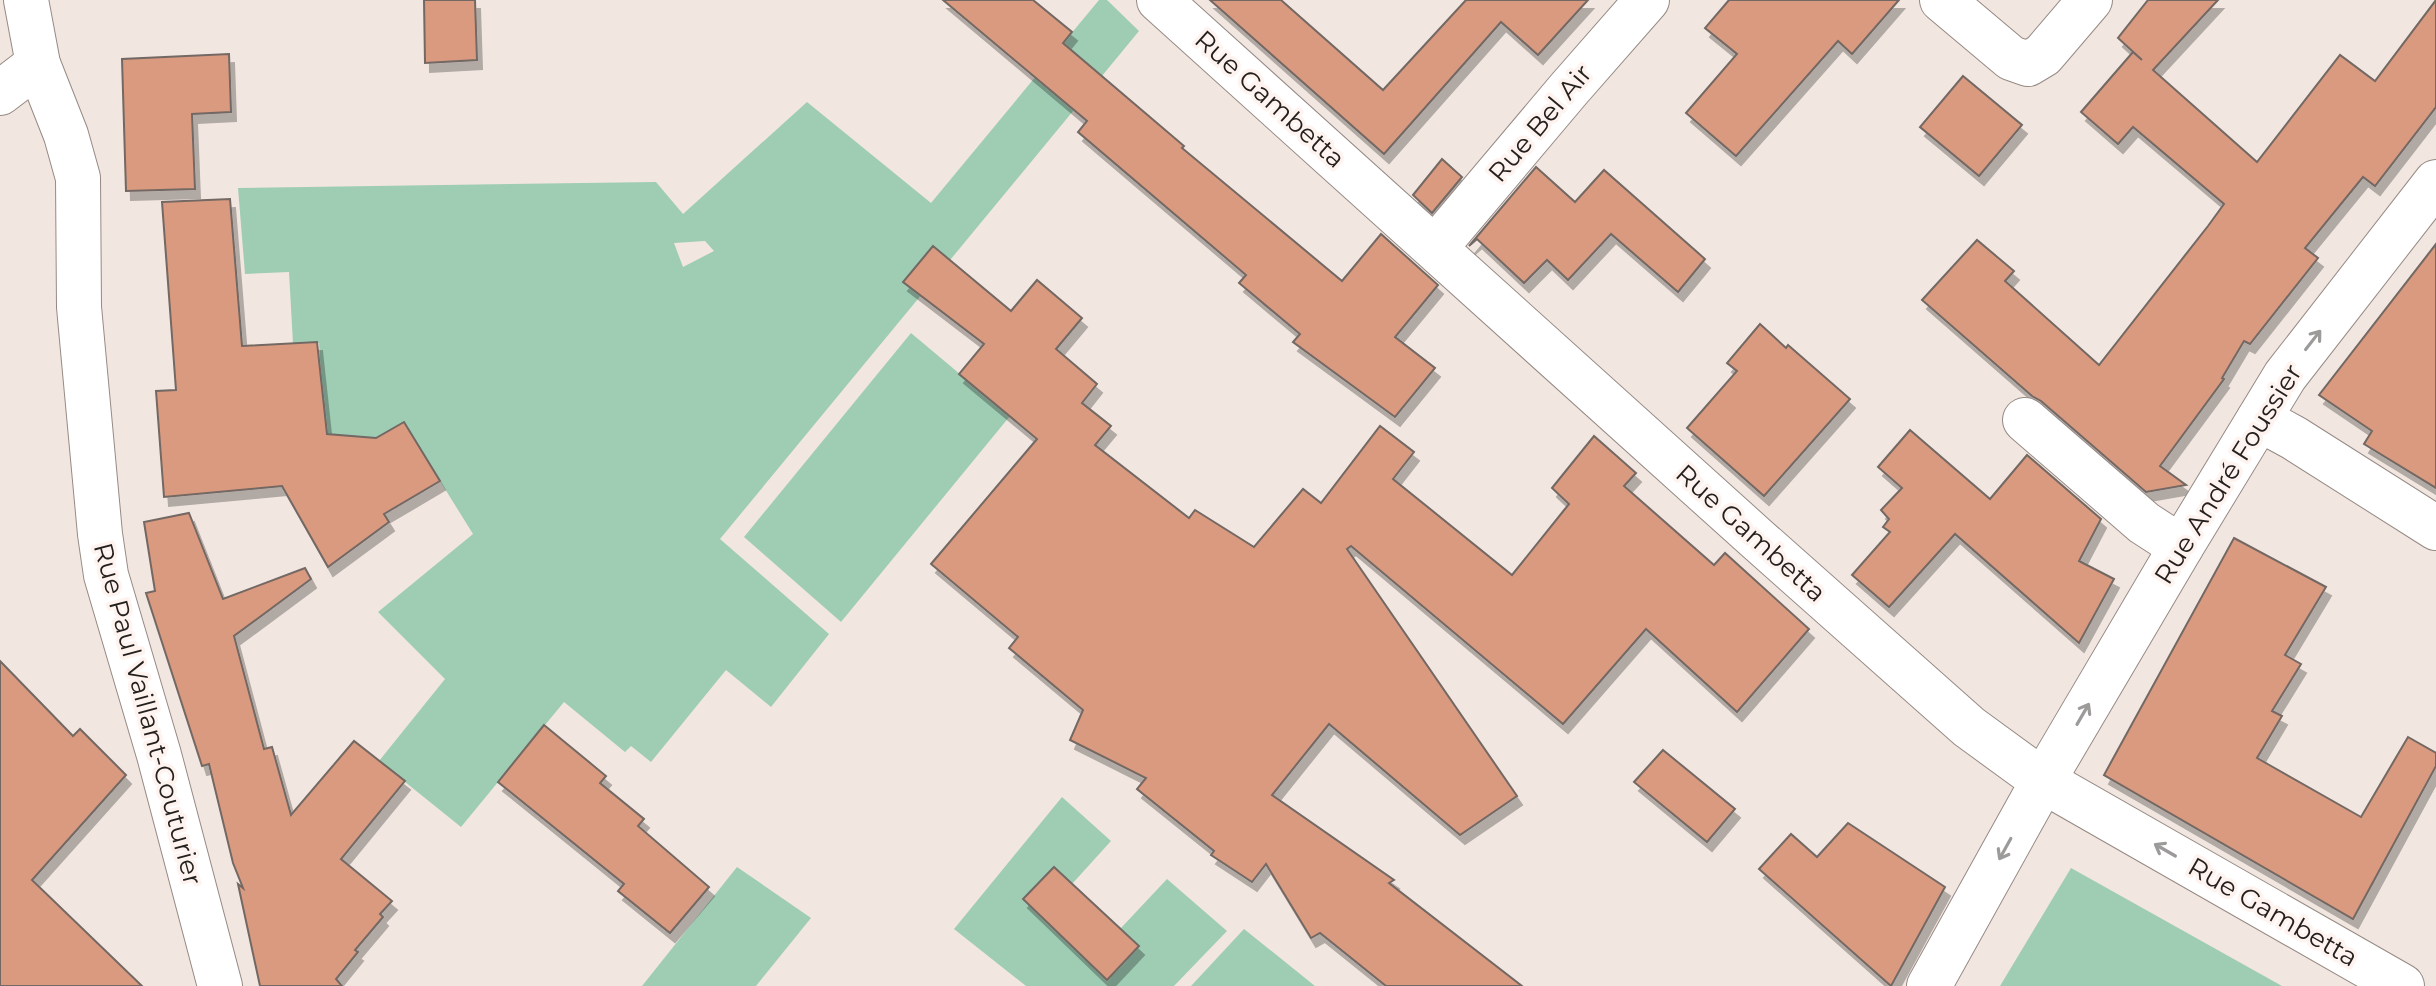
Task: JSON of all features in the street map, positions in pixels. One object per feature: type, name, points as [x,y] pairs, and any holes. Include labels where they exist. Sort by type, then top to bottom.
[{"type":"street","name":"Rue Paul Vaillant-Couturier","points":[[26,0],[38,64],[66,135],[78,178],[79,307],[106,575],[159,755],[220,986]]},
{"type":"street","points":[[0,93],[38,64],[58,0]]},
{"type":"street","name":"Rue Gambetta","points":[[1159,0],[1969,727],[2043,781],[2402,986]]},
{"type":"street","name":"Rue Bel Air","points":[[1435,248],[1647,0]]},
{"type":"street","points":[[1942,0],[2011,58],[2028,64],[2043,55],[2090,0]]},
{"type":"street","name":"Rue André Foussier","points":[[1929,986],[2043,781],[2285,376],[2436,182]]},
{"type":"street","points":[[2259,419],[2436,528]]},
{"type":"street","points":[[2025,420],[2144,523],[2181,547]]},
{"type":"green space","points":[[1099,0],[1107,0],[1139,31],[720,539],[829,634],[771,707],[726,670],[651,762],[631,746],[625,752],[564,702],[461,827],[379,761],[445,679],[378,612],[473,534],[404,423],[377,437],[320,441],[319,343],[293,344],[289,272],[245,274],[238,188],[656,182],[683,214],[807,102],[931,203]],"holes":[[[705,241],[714,251],[683,267],[674,243]]]},
{"type":"green space","points":[[911,333],[1010,416],[841,622],[744,537]]},
{"type":"green space","points":[[1062,797],[1111,841],[1072,884],[1121,928],[1167,879],[1227,931],[1174,986],[1026,986],[954,929]]},
{"type":"green space","points":[[737,867],[811,918],[756,986],[642,986]]},
{"type":"green space","points":[[2071,868],[2282,986],[2000,986]]},
{"type":"green space","points":[[1244,929],[1315,986],[1191,986]]},
{"type":"building","points":[[424,0],[475,0],[477,60],[425,63]]},
{"type":"building","points":[[943,0],[1033,0],[1072,32],[1063,43],[1184,146],[1182,148],[1342,281],[1381,234],[1438,285],[1395,337],[1435,368],[1395,417],[1293,342],[1300,334],[1239,283],[1246,275],[1078,132],[1087,121]]},
{"type":"building","points":[[1210,0],[1281,0],[1383,90],[1466,0],[1588,0],[1538,55],[1501,22],[1384,154]]},
{"type":"building","points":[[1729,0],[1899,0],[1852,54],[1838,41],[1736,156],[1686,113],[1737,54],[1705,28]]},
{"type":"building","points":[[2148,0],[2218,0],[2153,70],[2257,162],[2340,55],[2375,81],[2436,0],[2436,107],[2375,186],[2363,177],[2305,248],[2318,258],[2250,344],[2244,341],[2224,379],[2160,466],[2186,485],[2146,492],[1922,300],[1977,240],[2014,271],[2005,281],[2099,365],[2208,226],[2224,204],[2133,127],[2118,144],[2081,112],[2133,52],[2142,60],[2118,38]]},
{"type":"building","points":[[229,54],[231,112],[192,114],[195,189],[126,191],[122,59]]},
{"type":"building","points":[[1963,76],[2022,125],[1979,176],[1920,127]]},
{"type":"building","points":[[1442,159],[1462,177],[1432,213],[1413,195]]},
{"type":"building","points":[[1536,167],[1575,202],[1604,170],[1705,259],[1678,292],[1611,234],[1568,280],[1547,260],[1524,283],[1477,239],[1469,246]]},
{"type":"building","points":[[230,199],[242,346],[317,342],[327,434],[376,438],[404,422],[440,481],[384,514],[389,522],[328,567],[282,486],[164,497],[156,391],[176,390],[162,202]]},
{"type":"building","points":[[2436,244],[2436,488],[2364,444],[2372,431],[2319,395]]},
{"type":"building","points":[[933,246],[1011,311],[1037,280],[1082,318],[1056,349],[1097,384],[1082,403],[1111,426],[1095,445],[1189,518],[1195,510],[1254,547],[1303,489],[1321,503],[1380,426],[1414,452],[1393,479],[1512,575],[1569,504],[1552,488],[1594,436],[1636,473],[1624,486],[1714,565],[1725,553],[1809,629],[1737,712],[1646,629],[1563,724],[1351,546],[1347,549],[1517,796],[1460,835],[1329,724],[1272,795],[1394,880],[1389,883],[1522,986],[1386,986],[1320,933],[1311,938],[1266,864],[1252,882],[1211,855],[1214,851],[1137,789],[1146,778],[1070,740],[1083,710],[1009,648],[1018,637],[931,564],[1037,439],[959,374],[984,344],[903,282]]},
{"type":"building","points":[[1760,324],[1850,399],[1764,496],[1687,428],[1737,371],[1727,363]]},
{"type":"building","points":[[1910,430],[1990,499],[2027,455],[2101,519],[2079,561],[2114,579],[2079,643],[1955,534],[1889,607],[1852,575],[1890,532],[1883,527],[1889,519],[1881,510],[1902,488],[1878,467]]},
{"type":"building","points":[[189,513],[223,599],[305,568],[311,579],[234,636],[264,749],[272,747],[291,815],[354,741],[405,781],[341,859],[392,901],[336,979],[342,986],[260,986],[238,884],[243,888],[233,863],[209,764],[202,766],[146,593],[155,591],[144,522]]},
{"type":"building","points":[[2234,538],[2326,587],[2285,655],[2301,664],[2272,711],[2282,716],[2257,758],[2361,817],[2408,737],[2436,753],[2436,766],[2353,919],[2104,775]]},
{"type":"building","points":[[0,661],[73,736],[80,729],[126,775],[32,880],[142,986],[0,986]]},
{"type":"building","points":[[544,725],[606,776],[600,783],[644,819],[638,826],[709,887],[670,933],[618,891],[624,884],[498,782]]},
{"type":"building","points":[[1663,750],[1735,809],[1707,842],[1634,782]]},
{"type":"building","points":[[1848,823],[1945,887],[1891,986],[1759,869],[1791,834],[1817,857]]},
{"type":"building","points":[[1054,867],[1139,946],[1107,980],[1023,899]]}]
